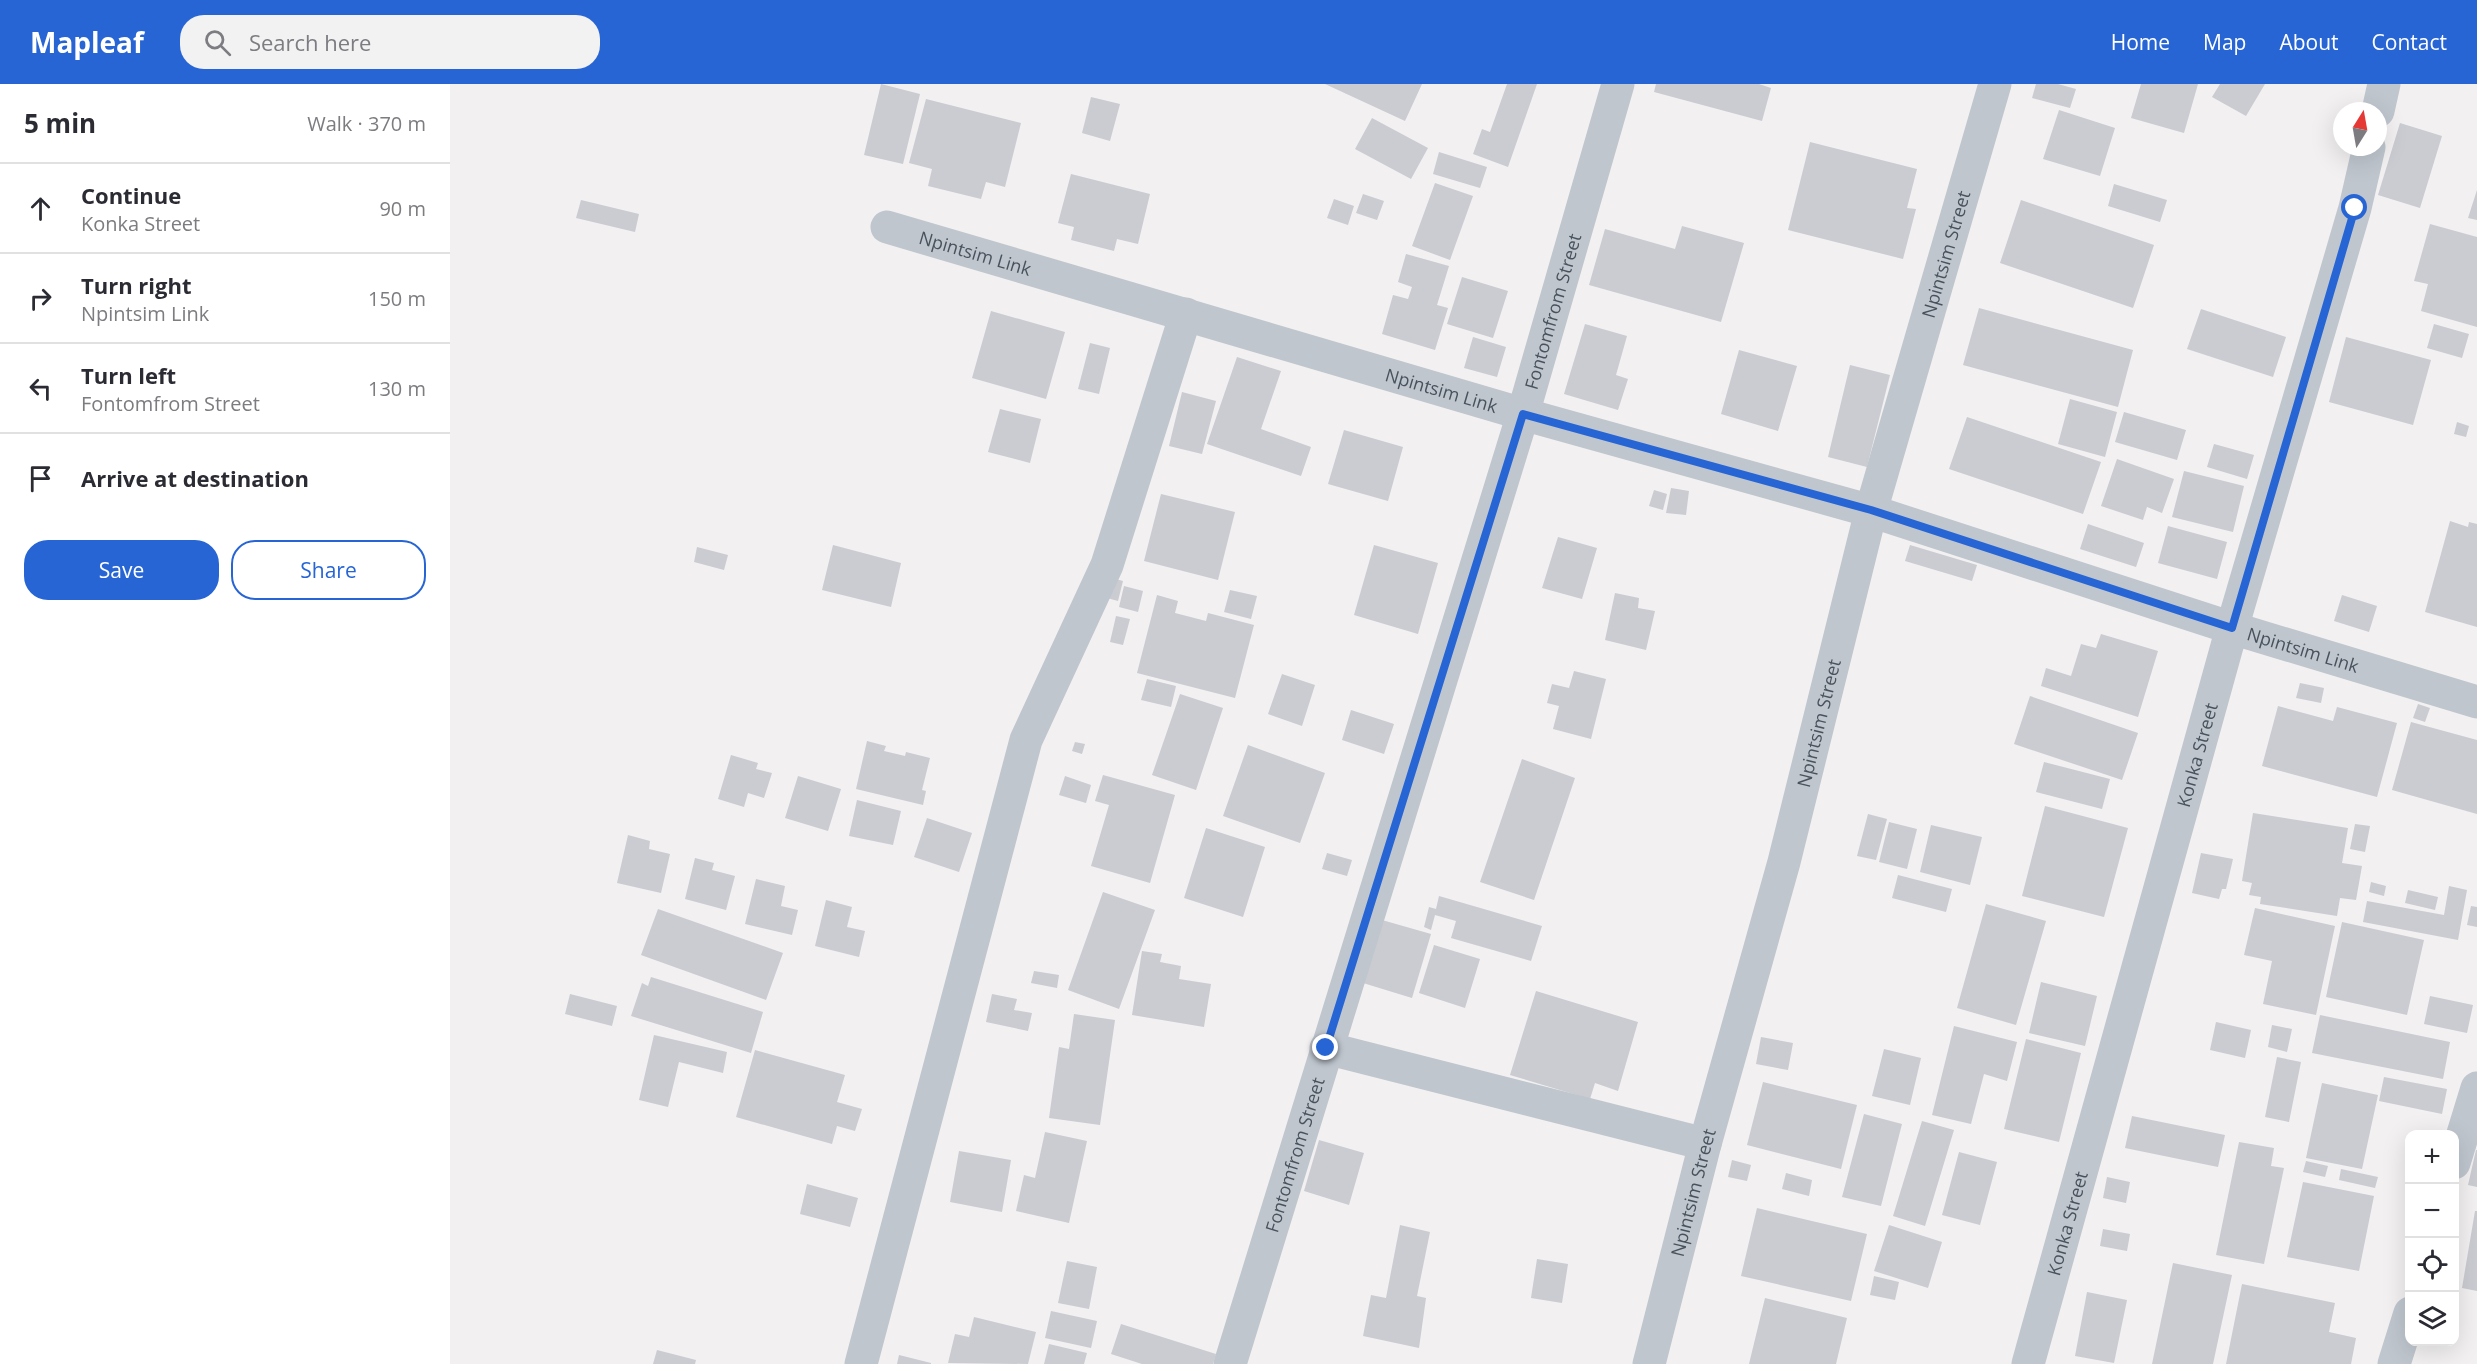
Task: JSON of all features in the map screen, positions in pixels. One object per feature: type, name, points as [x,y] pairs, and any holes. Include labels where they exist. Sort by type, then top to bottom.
[{"type":"street","name":"Fontomfrom Street","points":[[1230,1364],[1523,414],[1618,84]]},
{"type":"street","name":"Npintsim Street","points":[[1649,1364],[1705,1144],[1784,862],[1871,510],[1995,84]]},
{"type":"street","points":[[2380,102],[2384,84]]},
{"type":"street","name":"Konka Street","points":[[2028,1364],[2232,628],[2355,208],[2367,156]]},
{"type":"street","name":"Npintsim Link","points":[[886,227],[1523,414],[1871,510],[2232,628],[2477,702]]},
{"type":"street","points":[[861,1364],[1026,740],[1107,565],[1186,314]]},
{"type":"street","points":[[1326,1048],[1705,1144]]},
{"type":"street","points":[[2459,1147],[2477,1088]]},
{"type":"street","points":[[2394,1364],[2405,1327]]},
{"type":"building","points":[[881,84],[920,94],[903,164],[864,155]]},
{"type":"building","points":[[1325,84],[1422,84],[1405,121]]},
{"type":"building","points":[[1507,84],[1537,84],[1508,167],[1473,154],[1482,129],[1490,132]]},
{"type":"building","points":[[1656,84],[1759,84],[1771,88],[1762,121],[1654,92]]},
{"type":"building","points":[[2036,84],[2058,84],[2076,89],[2070,108],[2032,98]]},
{"type":"building","points":[[2141,84],[2198,84],[2184,133],[2131,118]]},
{"type":"building","points":[[2220,84],[2265,84],[2246,116],[2212,97]]},
{"type":"building","points":[[1091,97],[1120,104],[1110,141],[1082,133]]},
{"type":"building","points":[[926,99],[1021,123],[1005,187],[986,182],[981,199],[928,186],[932,169],[909,163]]},
{"type":"building","points":[[2059,110],[2115,128],[2100,176],[2043,159]]},
{"type":"building","points":[[1372,118],[1428,148],[1411,179],[1355,149]]},
{"type":"building","points":[[2400,123],[2442,136],[2420,208],[2378,195]]},
{"type":"building","points":[[1810,142],[1917,169],[1907,208],[1916,209],[1903,259],[1788,230]]},
{"type":"building","points":[[1439,152],[1487,167],[1480,188],[1433,174]]},
{"type":"building","points":[[1071,174],[1150,194],[1138,244],[1117,239],[1114,251],[1071,240],[1074,227],[1058,223]]},
{"type":"building","points":[[1435,183],[1473,196],[1450,260],[1412,246]]},
{"type":"building","points":[[2114,184],[2167,200],[2160,222],[2108,206]]},
{"type":"building","points":[[2477,190],[2477,220],[2468,218]]},
{"type":"building","points":[[1363,194],[1384,201],[1377,220],[1356,213]]},
{"type":"building","points":[[1334,199],[1354,206],[1348,225],[1327,218]]},
{"type":"building","points":[[581,200],[639,214],[635,232],[576,218]]},
{"type":"building","points":[[2021,200],[2154,245],[2133,308],[2000,263]]},
{"type":"building","points":[[2430,224],[2477,237],[2477,327],[2421,311],[2428,284],[2414,281]]},
{"type":"building","points":[[1682,226],[1744,243],[1721,322],[1589,285],[1605,229],[1675,249]]},
{"type":"building","points":[[1406,254],[1449,266],[1437,305],[1448,308],[1435,350],[1382,334],[1393,295],[1408,299],[1412,287],[1398,282]]},
{"type":"building","points":[[1462,277],[1508,291],[1493,338],[1447,324]]},
{"type":"building","points":[[1979,308],[2133,350],[2118,407],[1963,365]]},
{"type":"building","points":[[2201,309],[2286,337],[2273,377],[2187,349]]},
{"type":"building","points":[[991,311],[1065,332],[1046,399],[972,378]]},
{"type":"building","points":[[1585,324],[1627,336],[1616,375],[1628,379],[1618,410],[1564,394]]},
{"type":"building","points":[[2434,324],[2469,334],[2462,358],[2427,348]]},
{"type":"building","points":[[1473,337],[1506,347],[1497,377],[1464,368]]},
{"type":"building","points":[[2346,337],[2431,360],[2413,425],[2329,402]]},
{"type":"building","points":[[1090,343],[1110,348],[1099,394],[1078,389]]},
{"type":"building","points":[[1739,350],[1797,366],[1778,431],[1721,414]]},
{"type":"building","points":[[1237,357],[1281,371],[1261,429],[1311,447],[1301,476],[1207,444]]},
{"type":"building","points":[[1850,365],[1890,375],[1867,467],[1828,457]]},
{"type":"building","points":[[1182,392],[1216,401],[1202,454],[1169,446]]},
{"type":"building","points":[[2070,399],[2117,412],[2105,457],[2058,444]]},
{"type":"building","points":[[1000,409],[1041,419],[1030,463],[988,452]]},
{"type":"building","points":[[2124,412],[2186,430],[2177,460],[2115,442]]},
{"type":"building","points":[[1967,417],[2101,462],[2083,514],[1949,469]]},
{"type":"building","points":[[2457,422],[2469,426],[2466,437],[2454,434]]},
{"type":"building","points":[[1344,430],[1403,447],[1388,501],[1328,484]]},
{"type":"building","points":[[2214,444],[2254,455],[2247,479],[2207,467]]},
{"type":"building","points":[[2117,459],[2174,479],[2162,513],[2147,507],[2143,520],[2101,506]]},
{"type":"building","points":[[2184,471],[2244,486],[2233,532],[2172,517]]},
{"type":"building","points":[[1671,488],[1689,491],[1686,515],[1666,513]]},
{"type":"building","points":[[1654,490],[1667,494],[1663,510],[1649,506]]},
{"type":"building","points":[[1161,494],[1235,512],[1218,580],[1144,561]]},
{"type":"building","points":[[2450,521],[2468,527],[2469,522],[2477,524],[2477,627],[2425,612]]},
{"type":"building","points":[[2088,524],[2144,543],[2136,567],[2080,549]]},
{"type":"building","points":[[2168,526],[2227,542],[2217,579],[2158,563]]},
{"type":"building","points":[[1558,537],[1597,548],[1582,599],[1542,588]]},
{"type":"building","points":[[833,545],[901,563],[891,607],[822,590]]},
{"type":"building","points":[[1374,545],[1438,563],[1418,634],[1354,615]]},
{"type":"building","points":[[1910,545],[1977,565],[1972,581],[1905,561]]},
{"type":"building","points":[[697,547],[728,555],[724,570],[694,562]]},
{"type":"building","points":[[1112,578],[1123,581],[1118,601],[1107,598]]},
{"type":"building","points":[[1124,586],[1143,591],[1138,612],[1119,607]]},
{"type":"building","points":[[1230,590],[1257,596],[1251,619],[1224,612]]},
{"type":"building","points":[[1615,593],[1639,598],[1638,608],[1655,611],[1646,650],[1605,640]]},
{"type":"building","points":[[1157,595],[1178,601],[1175,613],[1206,621],[1208,613],[1254,625],[1235,698],[1137,673]]},
{"type":"building","points":[[2342,595],[2377,606],[2369,632],[2334,621]]},
{"type":"building","points":[[1116,616],[1130,619],[1123,645],[1110,642]]},
{"type":"building","points":[[2101,634],[2158,651],[2138,717],[2041,686],[2046,668],[2071,676],[2081,644],[2096,648]]},
{"type":"building","points":[[1574,671],[1606,679],[1591,739],[1553,729],[1559,706],[1547,703],[1552,684],[1569,688]]},
{"type":"building","points":[[1282,674],[1315,685],[1302,726],[1268,714]]},
{"type":"building","points":[[1147,679],[1176,686],[1171,707],[1141,700]]},
{"type":"building","points":[[2300,683],[2324,688],[2321,703],[2296,698]]},
{"type":"building","points":[[1180,694],[1223,708],[1196,790],[1152,775]]},
{"type":"building","points":[[2030,696],[2138,733],[2122,780],[2014,744]]},
{"type":"building","points":[[2418,704],[2430,708],[2425,722],[2413,718]]},
{"type":"building","points":[[2278,706],[2333,721],[2337,707],[2397,723],[2377,797],[2262,766]]},
{"type":"building","points":[[1351,710],[1394,724],[1384,754],[1342,740]]},
{"type":"building","points":[[2411,722],[2477,740],[2477,814],[2392,790]]},
{"type":"building","points":[[867,741],[886,746],[884,751],[905,756],[906,752],[930,758],[922,790],[926,791],[923,805],[856,789]]},
{"type":"building","points":[[1075,742],[1085,744],[1082,754],[1072,751]]},
{"type":"building","points":[[1248,745],[1325,773],[1300,843],[1223,816]]},
{"type":"building","points":[[731,755],[758,763],[756,769],[772,773],[764,798],[748,793],[744,807],[718,799]]},
{"type":"building","points":[[1522,759],[1575,778],[1534,900],[1480,882]]},
{"type":"building","points":[[2044,762],[2110,779],[2102,809],[2036,792]]},
{"type":"building","points":[[1103,775],[1175,795],[1150,883],[1091,866],[1109,805],[1095,801]]},
{"type":"building","points":[[798,776],[841,789],[828,831],[785,818]]},
{"type":"building","points":[[1065,776],[1091,785],[1086,803],[1059,795]]},
{"type":"building","points":[[857,800],[901,811],[893,845],[849,836]]},
{"type":"building","points":[[2045,806],[2128,828],[2104,917],[2022,896]]},
{"type":"building","points":[[2253,813],[2348,828],[2342,863],[2362,866],[2356,900],[2340,898],[2337,916],[2260,904],[2261,897],[2249,895],[2252,883],[2242,881]]},
{"type":"building","points":[[1868,814],[1887,819],[1876,860],[1857,856]]},
{"type":"building","points":[[927,818],[972,833],[959,872],[914,857]]},
{"type":"building","points":[[1889,822],[1917,829],[1907,869],[1879,862]]},
{"type":"building","points":[[2355,824],[2370,826],[2365,852],[2350,849]]},
{"type":"building","points":[[1931,825],[1982,837],[1970,885],[1920,872]]},
{"type":"building","points":[[1206,828],[1265,847],[1243,917],[1184,898]]},
{"type":"building","points":[[628,835],[650,841],[649,849],[670,854],[661,893],[617,883]]},
{"type":"building","points":[[1327,853],[1352,860],[1347,876],[1322,869]]},
{"type":"building","points":[[2201,853],[2233,859],[2226,889],[2222,889],[2219,899],[2192,893]]},
{"type":"building","points":[[695,858],[714,863],[712,870],[735,876],[726,910],[685,899]]},
{"type":"building","points":[[1898,875],[1952,889],[1946,912],[1892,898]]},
{"type":"building","points":[[756,879],[785,886],[781,906],[798,910],[792,935],[745,924]]},
{"type":"building","points":[[2371,882],[2386,886],[2384,896],[2369,892]]},
{"type":"building","points":[[2449,886],[2467,890],[2458,940],[2363,922],[2367,901],[2444,915]]},
{"type":"building","points":[[2408,890],[2438,897],[2435,910],[2405,903]]},
{"type":"building","points":[[1103,892],[1155,910],[1119,1009],[1068,990]]},
{"type":"building","points":[[1439,896],[1542,926],[1531,961],[1451,938],[1456,921],[1435,915],[1431,930],[1424,927],[1429,907],[1436,909]]},
{"type":"building","points":[[826,900],[852,907],[847,927],[865,931],[859,957],[815,946]]},
{"type":"building","points":[[1986,904],[2046,921],[2016,1025],[1957,1008]]},
{"type":"building","points":[[2471,906],[2477,907],[2477,927],[2467,925]]},
{"type":"building","points":[[2255,908],[2335,926],[2316,1015],[2263,1004],[2272,961],[2244,955]]},
{"type":"building","points":[[658,909],[783,953],[766,1000],[641,955]]},
{"type":"building","points":[[1382,920],[1431,934],[1412,998],[1363,983]]},
{"type":"building","points":[[2342,922],[2424,940],[2407,1015],[2326,997]]},
{"type":"building","points":[[1434,945],[1480,959],[1465,1008],[1419,993]]},
{"type":"building","points":[[1142,951],[1162,954],[1160,962],[1181,966],[1179,979],[1211,984],[1204,1027],[1132,1015]]},
{"type":"building","points":[[1034,971],[1059,975],[1057,988],[1031,983]]},
{"type":"building","points":[[651,977],[763,1012],[751,1053],[631,1016],[642,983],[648,986]]},
{"type":"building","points":[[2041,982],[2097,996],[2085,1046],[2029,1033]]},
{"type":"building","points":[[1536,991],[1638,1022],[1618,1091],[1595,1083],[1590,1099],[1510,1075]]},
{"type":"building","points":[[570,994],[617,1006],[612,1026],[565,1014]]},
{"type":"building","points":[[992,994],[1017,999],[1014,1010],[1032,1013],[1028,1031],[986,1022]]},
{"type":"building","points":[[2430,996],[2473,1005],[2467,1033],[2424,1024]]},
{"type":"building","points":[[1074,1014],[1115,1020],[1100,1125],[1049,1118],[1059,1047],[1069,1049]]},
{"type":"building","points":[[2320,1015],[2450,1042],[2443,1079],[2312,1053]]},
{"type":"building","points":[[2216,1022],[2251,1030],[2245,1058],[2210,1050]]},
{"type":"building","points":[[2272,1025],[2292,1029],[2287,1052],[2268,1047]]},
{"type":"building","points":[[1954,1026],[2017,1042],[2007,1081],[1984,1074],[1971,1124],[1932,1115]]},
{"type":"building","points":[[654,1035],[727,1052],[723,1073],[679,1062],[668,1107],[639,1100]]},
{"type":"building","points":[[1761,1037],[1793,1043],[1788,1070],[1756,1064]]},
{"type":"building","points":[[2026,1039],[2081,1053],[2059,1142],[2004,1129]]},
{"type":"building","points":[[1884,1049],[1921,1058],[1910,1105],[1872,1096]]},
{"type":"building","points":[[755,1050],[845,1075],[837,1102],[862,1109],[855,1131],[837,1126],[832,1144],[736,1117]]},
{"type":"building","points":[[2277,1057],[2301,1062],[2289,1122],[2265,1117]]},
{"type":"building","points":[[2384,1077],[2447,1089],[2442,1114],[2379,1101]]},
{"type":"building","points":[[1763,1082],[1857,1105],[1841,1169],[1747,1145]]},
{"type":"building","points":[[2322,1083],[2378,1095],[2362,1169],[2306,1158]]},
{"type":"building","points":[[1864,1114],[1902,1124],[1881,1206],[1842,1197]]},
{"type":"building","points":[[2132,1116],[2225,1135],[2218,1167],[2125,1148]]},
{"type":"building","points":[[1922,1121],[1954,1130],[1925,1226],[1893,1216]]},
{"type":"building","points":[[1045,1132],[1087,1141],[1069,1223],[1016,1211],[1024,1175],[1035,1178]]},
{"type":"building","points":[[1319,1140],[1364,1153],[1349,1205],[1304,1191]]},
{"type":"building","points":[[2239,1142],[2274,1148],[2271,1166],[2284,1168],[2264,1264],[2216,1255]]},
{"type":"building","points":[[2477,1150],[2477,1187],[2468,1185]]},
{"type":"building","points":[[959,1151],[1011,1160],[1002,1212],[950,1202]]},
{"type":"building","points":[[1959,1152],[1997,1162],[1980,1225],[1942,1215]]},
{"type":"building","points":[[1732,1160],[1751,1165],[1747,1181],[1728,1177]]},
{"type":"building","points":[[2306,1161],[2328,1166],[2325,1177],[2303,1172]]},
{"type":"building","points":[[2341,1169],[2378,1177],[2375,1188],[2339,1180]]},
{"type":"building","points":[[1786,1173],[1812,1180],[1809,1196],[1782,1189]]},
{"type":"building","points":[[2107,1177],[2130,1182],[2126,1203],[2103,1198]]},
{"type":"building","points":[[2303,1182],[2374,1196],[2359,1271],[2287,1257]]},
{"type":"building","points":[[807,1184],[858,1198],[850,1227],[800,1214]]},
{"type":"building","points":[[1757,1208],[1867,1234],[1851,1301],[1741,1276]]},
{"type":"building","points":[[2475,1211],[2477,1211],[2477,1291],[2462,1288]]},
{"type":"building","points":[[1400,1225],[1430,1232],[1417,1296],[1426,1298],[1419,1348],[1363,1336],[1371,1295],[1386,1298]]},
{"type":"building","points":[[1889,1225],[1942,1242],[1928,1288],[1874,1271]]},
{"type":"building","points":[[2103,1229],[2130,1234],[2127,1251],[2100,1246]]},
{"type":"building","points":[[1537,1259],[1568,1264],[1562,1303],[1531,1298]]},
{"type":"building","points":[[1067,1261],[1097,1267],[1089,1309],[1058,1303]]},
{"type":"building","points":[[2173,1263],[2232,1275],[2213,1364],[2152,1364]]},
{"type":"building","points":[[1874,1276],[1899,1282],[1895,1300],[1870,1295]]},
{"type":"building","points":[[2242,1284],[2335,1303],[2329,1332],[2356,1338],[2351,1364],[2226,1364]]},
{"type":"building","points":[[2087,1292],[2127,1300],[2114,1363],[2075,1356]]},
{"type":"building","points":[[1765,1298],[1847,1318],[1836,1364],[1749,1364]]},
{"type":"building","points":[[1051,1311],[1097,1321],[1091,1348],[1045,1338]]},
{"type":"building","points":[[974,1317],[1036,1332],[1028,1364],[948,1363],[955,1334],[969,1337]]},
{"type":"building","points":[[1121,1324],[1216,1354],[1213,1364],[1142,1364],[1111,1354]]},
{"type":"building","points":[[1049,1344],[1087,1353],[1084,1364],[1044,1364]]},
{"type":"building","points":[[657,1350],[696,1360],[695,1364],[653,1364]]},
{"type":"building","points":[[899,1355],[931,1363],[931,1364],[897,1364]]},
{"type":"route","points":[[1326,1048],[1523,414],[1871,510],[2232,628],[2355,208]]}]
